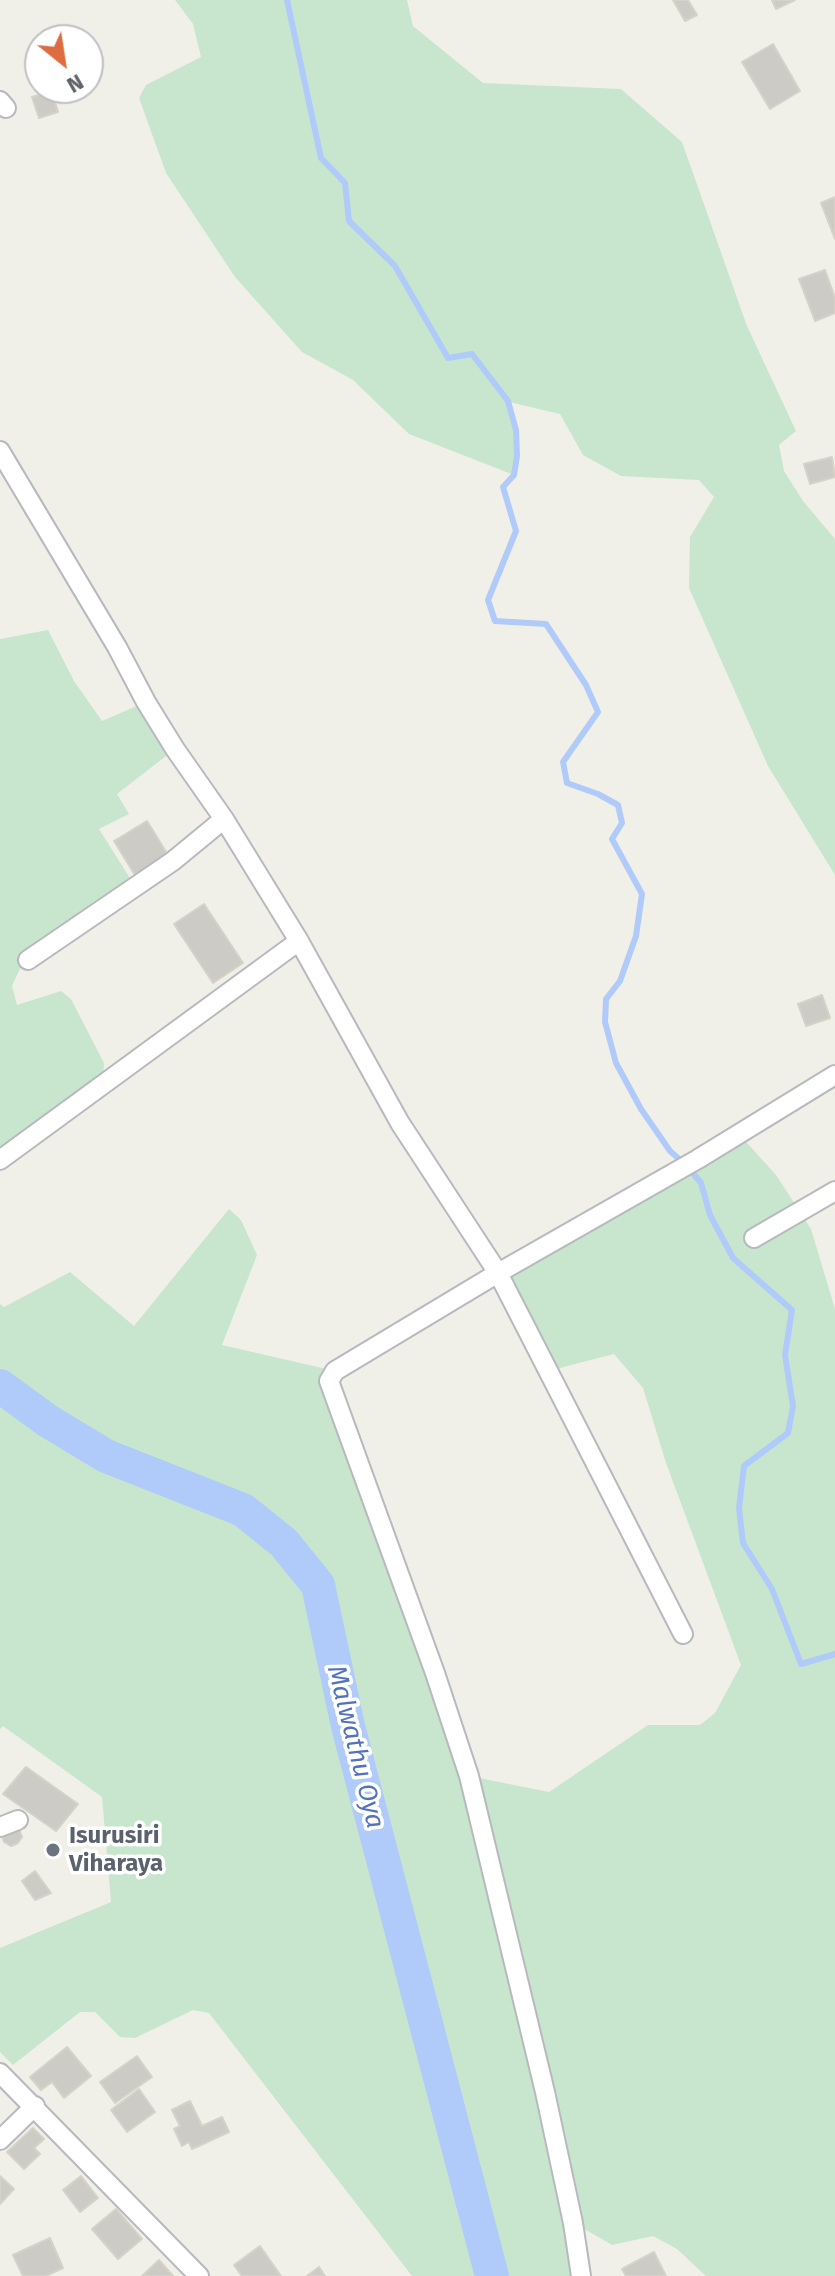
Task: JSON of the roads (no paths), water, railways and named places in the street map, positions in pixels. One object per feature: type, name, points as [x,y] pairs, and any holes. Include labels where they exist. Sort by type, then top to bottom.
[{"type":"street","points":[[0,451],[8,475],[117,647],[146,702],[224,819],[299,941],[400,1123],[498,1273],[683,1634]]},
{"type":"street","points":[[28,960],[173,861],[224,819]]},
{"type":"street","points":[[0,1160],[299,941]]},
{"type":"street","points":[[581,2276],[545,2092],[469,1776],[329,1381],[335,1371],[498,1273],[687,1166],[835,1075]]},
{"type":"street","points":[[754,1238],[835,1191]]},
{"type":"street","points":[[0,1827],[18,1820]]},
{"type":"street","points":[[0,2073],[199,2276]]},
{"type":"street","points":[[0,2140],[35,2106]]},
{"type":"waterway","points":[[287,0],[321,158],[345,183],[349,221],[395,266],[448,358],[472,354],[508,401],[516,430],[517,456],[514,475],[503,487],[516,531],[488,600],[495,621],[546,624],[586,685],[598,712],[563,762],[567,783],[618,805],[622,823],[612,839],[642,894],[636,936],[620,981],[606,999],[605,1022],[616,1063],[641,1109],[670,1151],[701,1183],[710,1215],[733,1258],[792,1310],[785,1355],[793,1406],[788,1433],[744,1466],[739,1508],[743,1543],[772,1589],[801,1664],[835,1654]]},
{"type":"waterway","name":"Malwathu Oya","points":[[0,1386],[48,1421],[106,1456],[243,1510],[284,1543],[318,1585],[348,1726],[492,2276]]},
{"type":"place","name":"Isurusiri Viharaya","points":[[53,1850]]}]
